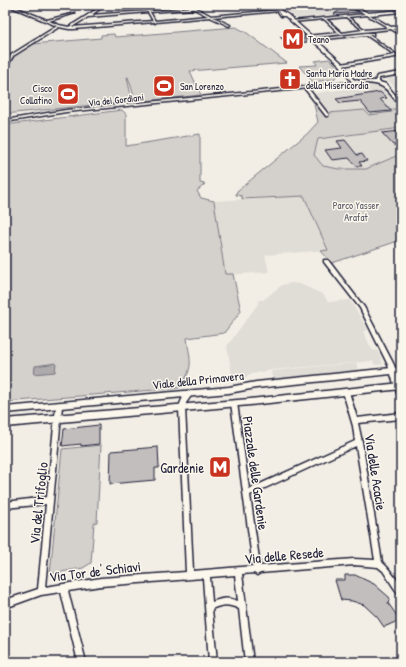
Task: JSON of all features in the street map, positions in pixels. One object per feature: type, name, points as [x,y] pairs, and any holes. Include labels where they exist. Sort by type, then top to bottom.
[{"type":"street","points":[[8,5],[59,26],[69,28],[279,11]]},
{"type":"street","points":[[69,28],[105,5]]},
{"type":"street","points":[[145,5],[155,22]]},
{"type":"street","points":[[190,5],[229,25]]},
{"type":"street","points":[[276,5],[279,11],[321,48],[343,72],[352,80],[361,81]]},
{"type":"street","points":[[347,5],[355,5],[401,34]]},
{"type":"street","points":[[83,6],[99,9]]},
{"type":"street","points":[[87,16],[194,8]]},
{"type":"street","points":[[292,21],[401,11]]},
{"type":"street","points":[[393,12],[401,17]]},
{"type":"street","points":[[46,21],[74,13]]},
{"type":"street","points":[[284,15],[309,37],[401,30]]},
{"type":"street","points":[[346,16],[396,56]]},
{"type":"street","points":[[324,18],[341,33]]},
{"type":"street","points":[[5,69],[12,56],[59,26]]},
{"type":"street","points":[[309,37],[341,33],[366,33],[401,27]]},
{"type":"street","points":[[331,82],[343,72],[401,55]]},
{"type":"street","points":[[343,72],[352,78],[361,81]]},
{"type":"street","name":"Via dei Gordiani","points":[[5,122],[66,111],[230,96],[376,80],[401,73]]},
{"type":"street","name":"Via dei Gordiani","points":[[306,88],[331,82],[352,80]]},
{"type":"street","points":[[376,80],[387,87],[401,105]]},
{"type":"street","points":[[306,88],[327,115]]},
{"type":"street","points":[[326,261],[362,307],[391,365],[397,371],[401,396]]},
{"type":"street","name":"Viale della Primavera","points":[[5,410],[191,393],[397,371]]},
{"type":"street","name":"Viale della Primavera","points":[[5,423],[182,408],[399,386]]},
{"type":"street","name":"Via delle Acacie","points":[[346,392],[355,421],[379,564]]},
{"type":"street","points":[[190,575],[182,408],[183,402],[191,393]]},
{"type":"street","name":"Piazzale delle Gardenie","points":[[234,403],[257,571]]},
{"type":"street","name":"Via del Trifoglio","points":[[41,591],[59,406]]},
{"type":"street","points":[[355,421],[401,416]]},
{"type":"street","points":[[247,493],[359,442]]},
{"type":"street","points":[[5,505],[50,500]]},
{"type":"street","name":"Via delle Resede","points":[[190,575],[257,571],[354,562],[379,564]]},
{"type":"street","points":[[379,564],[385,569],[401,591]]},
{"type":"street","points":[[238,572],[249,662]]},
{"type":"street","points":[[206,574],[214,662]]},
{"type":"street","name":"Via Tor de' Schiavi","points":[[5,604],[41,591],[135,579],[190,575]]},
{"type":"street","points":[[64,588],[82,662]]},
{"type":"street","points":[[209,607],[226,600],[242,607]]},
{"type":"shaded area","points":[[283,5],[326,5],[325,6],[343,14],[296,18],[289,12],[281,9]]},
{"type":"shaded area","points":[[401,75],[401,93],[384,77]]},
{"type":"shaded area","points":[[375,84],[382,87],[399,108],[392,110],[393,112],[368,115],[364,110],[328,113],[312,94]]},
{"type":"shaded area","points":[[401,128],[401,154],[366,169],[328,168],[323,166],[314,155],[318,139]]},
{"type":"shaded area","points":[[304,196],[328,250],[265,255],[269,272],[225,275],[214,201]]},
{"type":"shaded area","points":[[291,283],[300,284],[324,295],[328,302],[350,300],[368,330],[363,331],[372,350],[378,351],[383,364],[375,365],[373,361],[271,370],[247,375],[247,377],[233,380],[227,346],[258,304],[259,300],[263,300],[282,285]]},
{"type":"shaded area","points":[[56,363],[55,372],[34,374],[35,366]]},
{"type":"shaded area","points":[[356,363],[360,373],[273,382],[271,371]]},
{"type":"green space","points":[[236,27],[247,33],[287,63],[190,71],[201,95],[136,102],[127,77],[132,101],[5,114],[5,74],[11,59],[32,44],[101,38],[101,35],[114,34],[115,37]]},
{"type":"green space","points":[[329,59],[339,67],[340,71],[334,79],[313,82],[299,66],[317,65],[315,61]]},
{"type":"green space","name":"Parco Yasser Arafat","points":[[314,104],[320,104],[328,113],[364,110],[369,115],[392,112],[391,110],[399,108],[401,112],[401,128],[318,139],[314,155],[323,166],[339,169],[366,169],[401,154],[401,240],[332,263],[321,251],[328,250],[304,196],[242,199],[242,196],[236,195],[237,191],[307,134],[318,122]]},
{"type":"green space","points":[[122,110],[126,114],[126,146],[200,134],[200,183],[205,184],[197,191],[201,198],[214,201],[225,274],[233,274],[241,311],[224,333],[187,338],[190,364],[187,375],[179,388],[5,402],[5,125]]},
{"type":"green space","points":[[101,445],[97,522],[94,523],[91,563],[83,568],[50,574],[62,449]]},
{"type":"building","points":[[347,7],[359,12],[334,14],[344,8]]},
{"type":"building","name":"Teano","points":[[299,35],[307,42],[287,44],[280,37]]},
{"type":"building","points":[[380,92],[387,98],[380,99],[391,111],[370,113],[360,101],[340,103],[336,99]]},
{"type":"building","points":[[401,131],[401,145],[393,145],[382,133]]},
{"type":"building","points":[[345,140],[357,155],[362,154],[367,161],[359,162],[362,166],[356,166],[349,158],[332,160],[325,150],[342,148],[337,141]]},
{"type":"building","points":[[99,425],[99,444],[62,446],[64,429]]},
{"type":"building","points":[[158,447],[159,468],[155,468],[155,480],[110,484],[111,451]]},
{"type":"building","points":[[345,575],[355,575],[374,584],[390,598],[388,603],[400,620],[384,627],[377,617],[364,605],[352,601],[341,600],[335,580],[345,580]]},
{"type":"place","name":"Teano","points":[[293,39]]},
{"type":"place","name":"Santa Maria Madre della Misericordia","points":[[290,79]]},
{"type":"place","name":"San Lorenzo","points":[[164,86]]},
{"type":"place","name":"Cisco Collatino","points":[[68,94]]},
{"type":"place","name":"Gardenie","points":[[220,467]]}]
